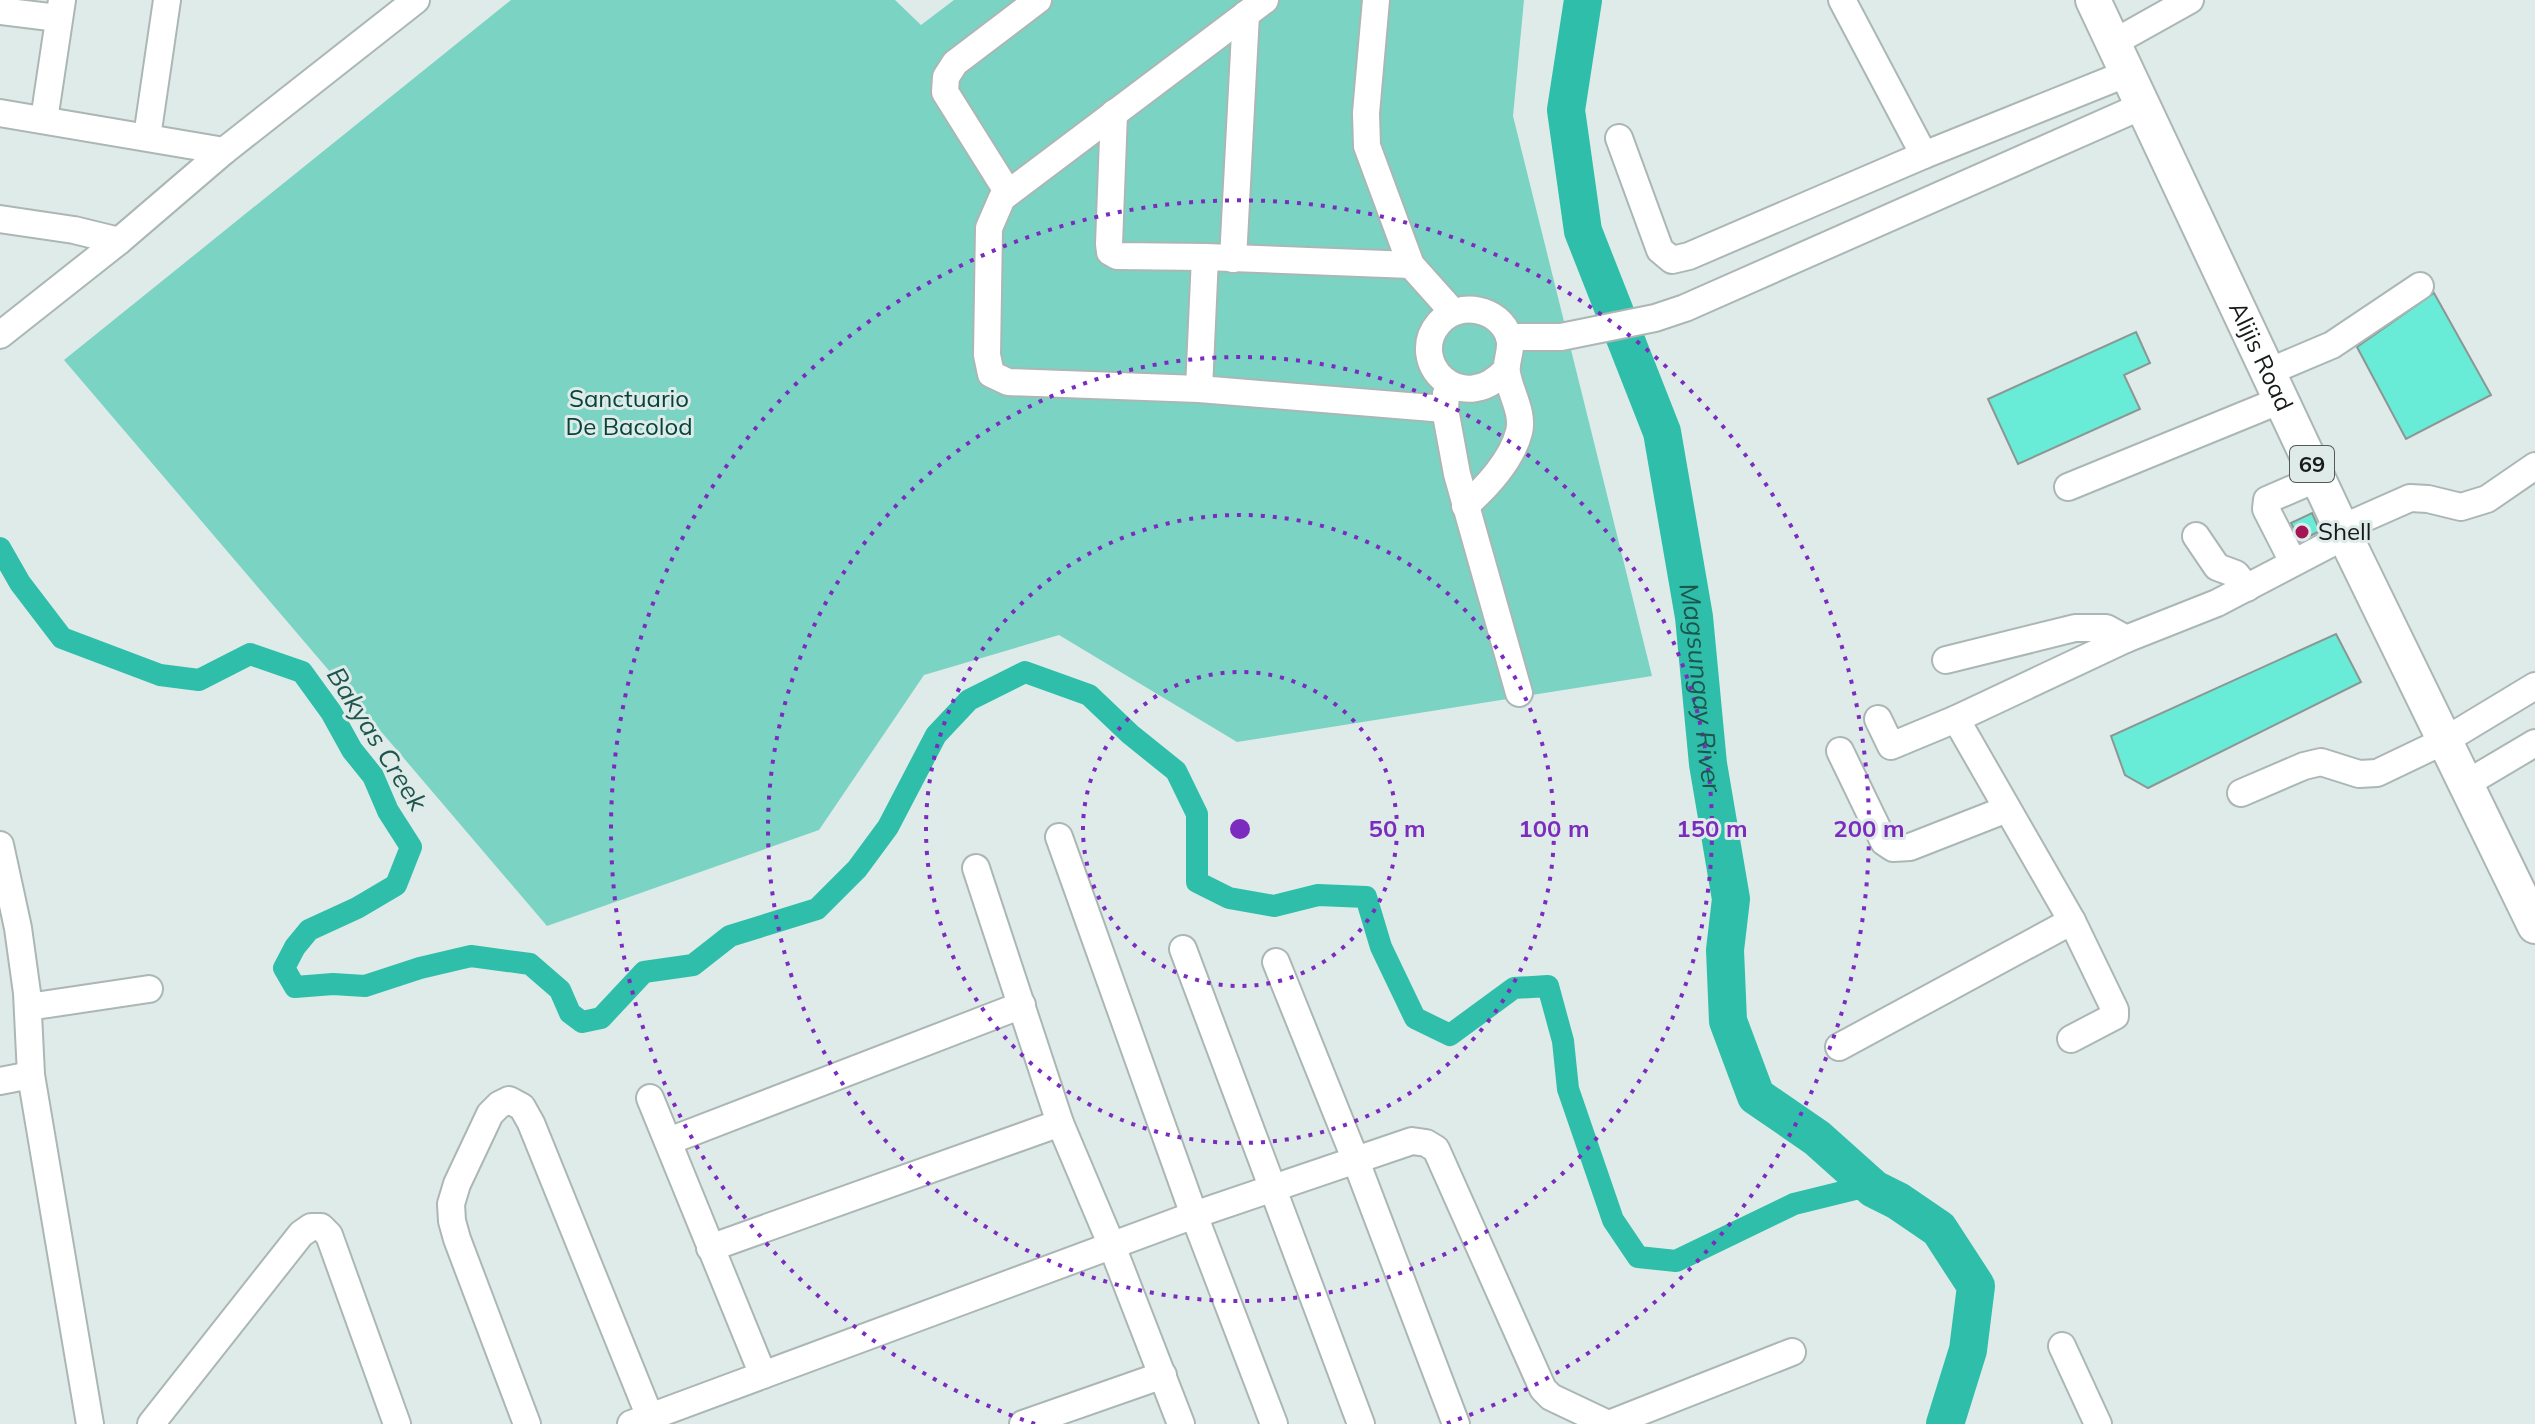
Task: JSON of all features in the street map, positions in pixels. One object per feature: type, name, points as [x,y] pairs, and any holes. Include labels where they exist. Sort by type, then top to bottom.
[{"type":"main road","name":"Alijis Road","points":[[2093,0],[2464,785],[2535,924]]},
{"type":"street","points":[[147,137],[167,0]]},
{"type":"street","points":[[0,335],[119,241],[224,151],[416,0]]},
{"type":"street","points":[[1007,191],[945,92],[946,77],[955,63],[1038,0]]},
{"type":"street","points":[[1376,0],[1366,113],[1367,146],[1411,265],[1453,312]]},
{"type":"street","points":[[1842,0],[1924,155]]},
{"type":"street","points":[[1619,138],[1660,250],[1672,260],[1689,256],[1924,155],[2120,58],[2190,0]]},
{"type":"street","points":[[1233,259],[1255,7]]},
{"type":"street","points":[[1255,7],[1007,191],[996,207],[989,228],[987,355],[991,374],[1008,382],[1199,389],[1445,409]]},
{"type":"street","points":[[0,11],[60,9],[44,120]]},
{"type":"street","points":[[1509,337],[1561,337],[1655,318],[1685,308],[2035,150],[2142,106]]},
{"type":"street","points":[[0,113],[224,151]]},
{"type":"street","points":[[1114,113],[1110,252],[1117,256],[1411,265]]},
{"type":"street","points":[[0,219],[74,230],[119,241]]},
{"type":"street","points":[[1199,389],[1205,257]]},
{"type":"street","points":[[2068,487],[2275,386],[2420,286]]},
{"type":"street","points":[[1470,309],[1487,312],[1500,322],[1509,337],[1511,354],[1506,370],[1494,382],[1479,389],[1462,389],[1446,382],[1435,370],[1430,354],[1431,337],[1440,322],[1453,312],[1470,309]]},
{"type":"street","points":[[1465,506],[1493,480],[1519,435],[1521,423],[1506,370]]},
{"type":"street","points":[[1446,382],[1445,409],[1465,506],[1519,693]]},
{"type":"street","points":[[1878,719],[1891,746],[2126,639],[2217,603],[2410,498],[2461,507],[2487,499],[2535,466]]},
{"type":"street","points":[[2293,562],[2266,509],[2267,500],[2318,478]]},
{"type":"street","points":[[2196,536],[2217,567],[2236,574],[2247,588]]},
{"type":"street","points":[[1946,660],[2075,628],[2106,628],[2126,639]]},
{"type":"street","points":[[2241,793],[2304,766],[2321,762],[2359,774],[2377,773],[2444,741],[2535,686]]},
{"type":"street","points":[[1956,719],[2072,921],[2115,1010],[2115,1016],[2108,1021],[2071,1039]]},
{"type":"street","points":[[2464,785],[2535,743]]},
{"type":"street","points":[[1840,751],[1884,842],[1893,848],[1910,847],[2007,809]]},
{"type":"street","points":[[1059,837],[1194,1215],[1274,1424]]},
{"type":"street","points":[[0,845],[18,928],[28,1007],[31,1075],[90,1424]]},
{"type":"street","points":[[976,868],[1060,1123],[1181,1424]]},
{"type":"street","points":[[1839,1047],[2072,921]]},
{"type":"street","points":[[1183,949],[1361,1424]]},
{"type":"street","points":[[1276,962],[1456,1424]]},
{"type":"street","points":[[28,1007],[149,989]]},
{"type":"street","points":[[669,1141],[1022,1005]]},
{"type":"street","points":[[0,1081],[31,1075]]},
{"type":"street","points":[[650,1098],[763,1375]]},
{"type":"street","points":[[527,1424],[457,1239],[451,1204],[457,1184],[490,1114],[509,1100],[522,1107],[531,1123],[640,1421],[1194,1215],[1412,1141],[1426,1143],[1436,1149],[1543,1389],[1551,1397],[1608,1424],[1792,1352]]},
{"type":"street","points":[[710,1248],[1060,1123]]},
{"type":"street","points":[[151,1424],[301,1234],[311,1227],[321,1227],[329,1235],[397,1424]]},
{"type":"street","points":[[2062,1346],[2098,1424]]},
{"type":"street","points":[[1023,1424],[1163,1375]]},
{"type":"green space","name":"Sanctuario De Bacolod","points":[[511,0],[895,0],[921,25],[954,0],[1524,0],[1513,116],[1652,676],[1237,742],[1059,635],[924,675],[819,830],[547,926],[64,360]]},
{"type":"building","points":[[2434,293],[2491,395],[2406,439],[2357,347]]},
{"type":"building","points":[[2136,332],[2150,363],[2124,375],[2140,409],[2018,464],[1988,399]]},
{"type":"building","points":[[2312,513],[2320,531],[2300,541],[2291,523]]},
{"type":"building","points":[[2336,634],[2361,682],[2148,788],[2125,775],[2111,736]]},
{"type":"waterway","name":"Magsungay River","points":[[1583,0],[1566,110],[1583,231],[1662,432],[1694,617],[1708,764],[1731,899],[1725,950],[1728,1021],[1756,1096],[1817,1138],[1874,1189],[1939,1229],[1976,1286],[1968,1350],[1945,1424]]},
{"type":"waterway","name":"Bakyas Creek","points":[[0,548],[20,583],[62,638],[160,675],[199,680],[250,654],[302,672],[331,712],[352,750],[373,776],[388,811],[411,847],[396,885],[357,908],[309,930],[284,968],[295,987],[333,984],[365,986],[471,956],[530,964],[560,990],[570,1013],[582,1022],[601,1018],[644,972],[693,965],[730,936],[817,909],[857,869],[888,827],[936,735],[969,700],[1025,672],[1089,695],[1176,771],[1197,814],[1197,882],[1229,898],[1274,906],[1318,895],[1366,897],[1381,947],[1415,1018],[1450,1035],[1514,988],[1548,986],[1563,1041],[1568,1089],[1613,1220],[1638,1257],[1676,1261],[1794,1204],[1863,1187],[1874,1189]]},
{"type":"place","name":"Shell","points":[[2302,532]]}]
